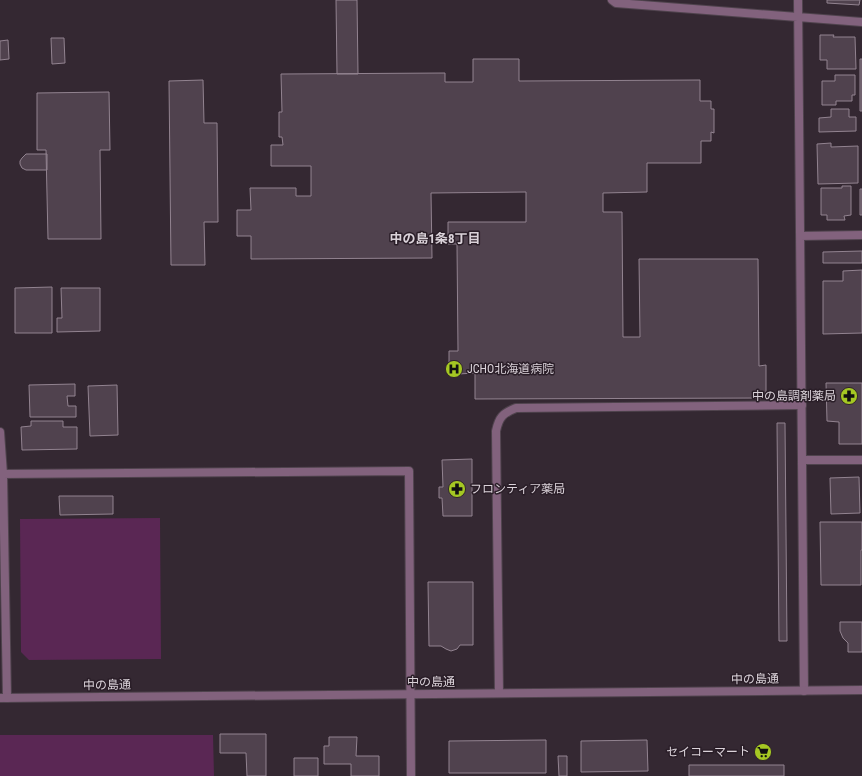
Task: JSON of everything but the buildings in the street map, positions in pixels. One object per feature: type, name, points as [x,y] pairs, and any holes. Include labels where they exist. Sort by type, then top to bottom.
[{"type":"street","points":[[612,0],[616,3],[862,22]]},
{"type":"street","points":[[798,0],[804,691]]},
{"type":"street","points":[[800,236],[862,235]]},
{"type":"street","points":[[499,693],[496,431],[498,422],[502,416],[508,411],[516,408],[802,405]]},
{"type":"street","points":[[0,432],[2,474],[3,698]]},
{"type":"street","points":[[803,460],[862,460]]},
{"type":"street","points":[[2,474],[409,471],[412,776]]},
{"type":"street","name":"中の島通","points":[[3,698],[862,690]]},
{"type":"shaded area","points":[[160,518],[161,659],[29,660],[21,652],[20,519]]},
{"type":"shaded area","points":[[0,735],[213,735],[214,776],[0,776]]},
{"type":"place","name":"JCHO北海道病院","points":[[454,369]]},
{"type":"place","name":"中の島調剤薬局","points":[[849,396]]},
{"type":"place","name":"フロンティア薬局","points":[[457,489]]},
{"type":"place","name":"セイコーマート","points":[[763,752]]},
{"type":"district","name":"中の島1条8丁目","points":[[435,238]]}]
